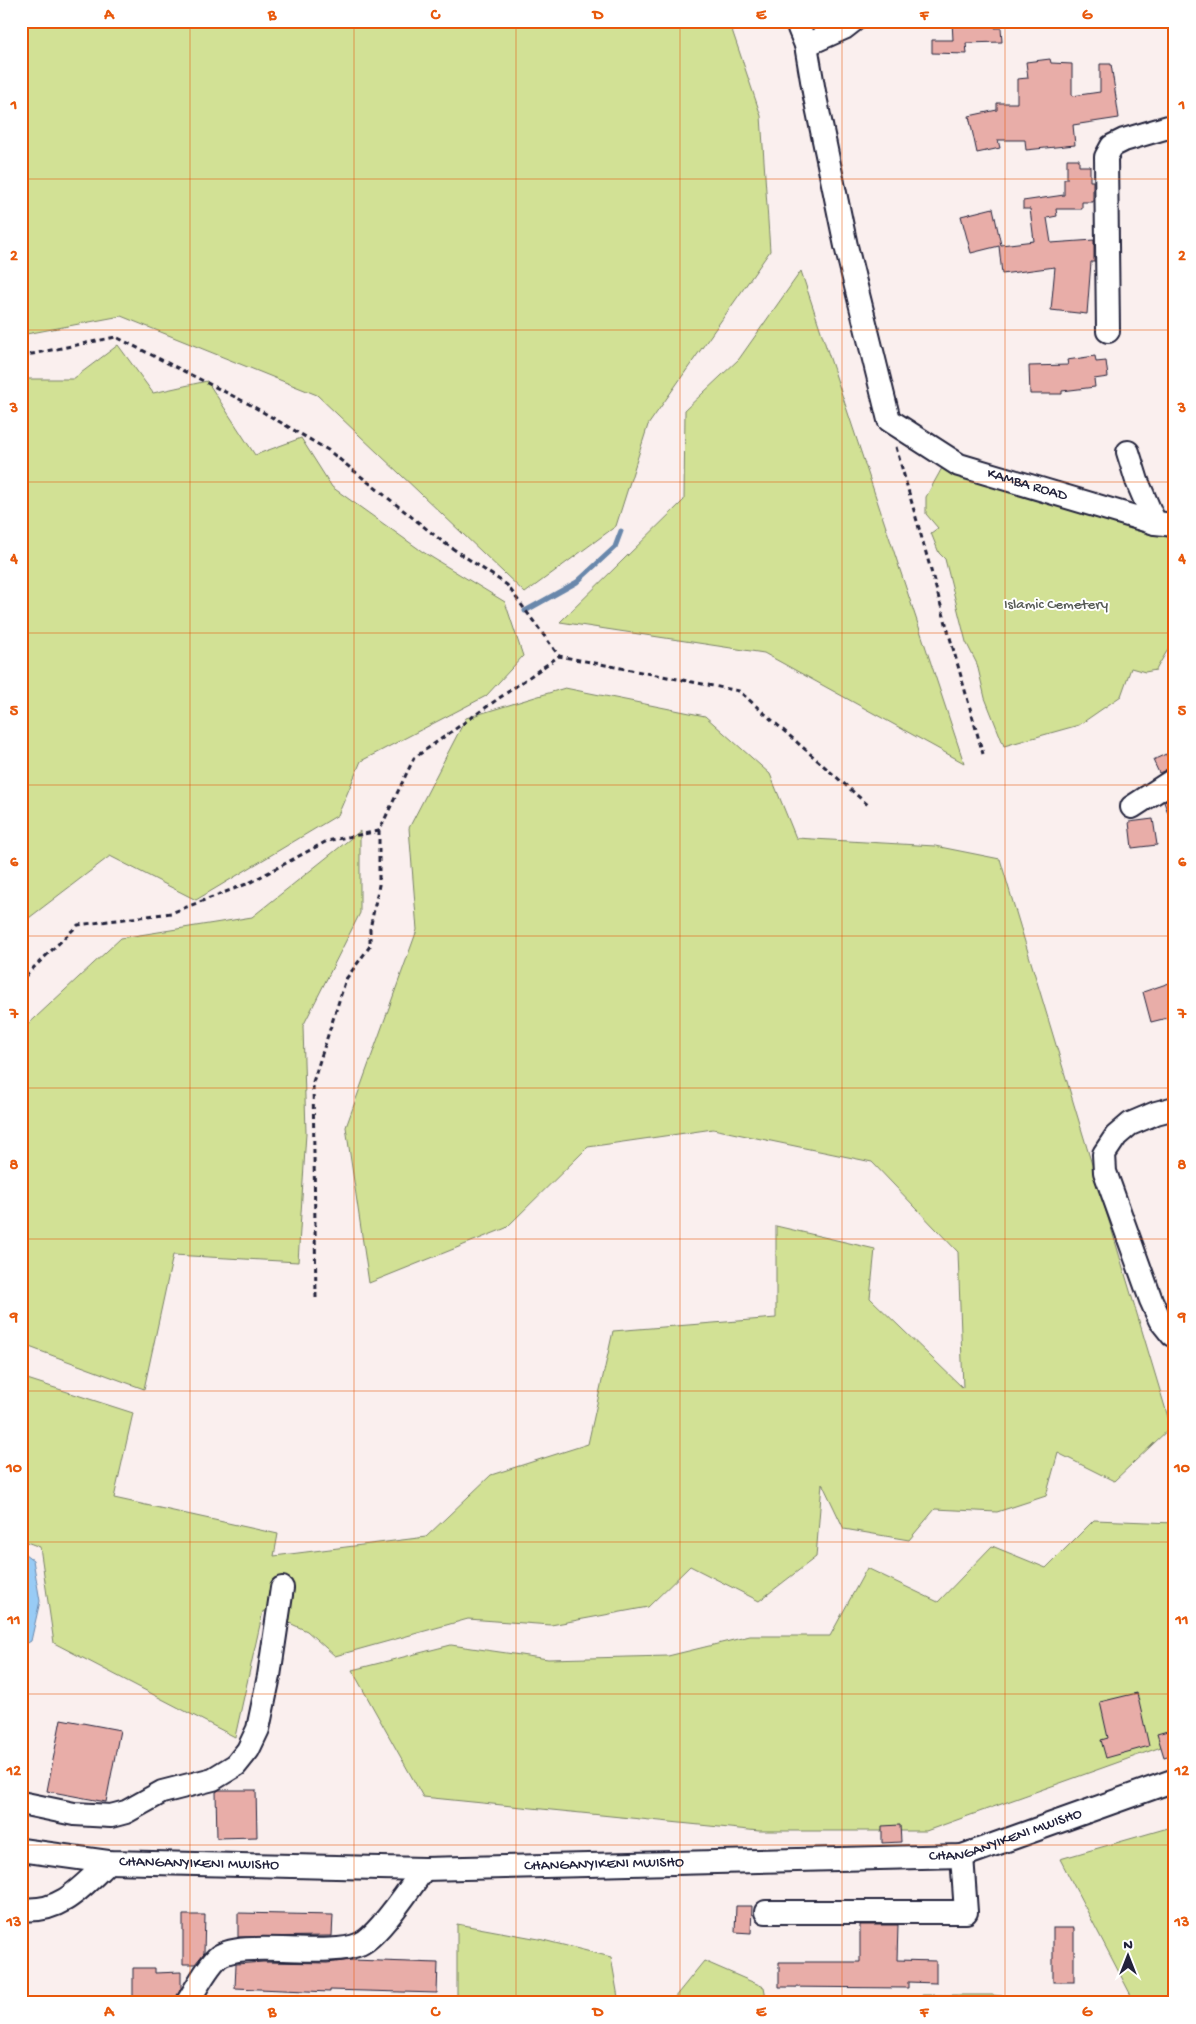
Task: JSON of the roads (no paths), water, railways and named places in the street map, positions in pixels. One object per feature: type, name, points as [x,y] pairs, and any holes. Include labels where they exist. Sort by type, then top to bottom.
[{"type":"street","points":[[798,21],[806,45],[844,28],[853,21]]},
{"type":"street","name":"KAMBA ROAD","points":[[806,45],[846,246],[889,420],[959,464],[1165,524]]},
{"type":"street","points":[[1108,331],[1106,157],[1112,146],[1124,140],[1175,125]]},
{"type":"street","points":[[1128,452],[1137,481],[1165,524]]},
{"type":"street","points":[[1132,807],[1175,778]]},
{"type":"street","points":[[1172,1335],[1160,1320],[1151,1300],[1105,1172],[1104,1154],[1116,1136],[1130,1124],[1156,1113],[1175,1108]]},
{"type":"street","points":[[21,1803],[74,1814],[112,1816],[126,1812],[162,1792],[212,1778],[236,1765],[248,1750],[258,1730],[269,1676],[282,1588]]},
{"type":"street","name":"CHANGANYIKENI MWISHO","points":[[21,1850],[108,1862],[424,1869],[962,1856],[1175,1780]]},
{"type":"street","points":[[766,1912],[966,1912],[962,1856]]},
{"type":"street","points":[[21,1909],[34,1911],[56,1906],[79,1890],[108,1862]]},
{"type":"street","points":[[187,2003],[212,1965],[224,1953],[241,1950],[334,1949],[359,1945],[374,1933],[424,1869]]},
{"type":"water","points":[[21,1551],[33,1560],[40,1601],[31,1641],[21,1647]]},
{"type":"waterway","points":[[525,611],[577,582],[615,547],[621,531]]},
{"type":"park label","name":"Islamic Cemetery","points":[[1056,605]]}]
